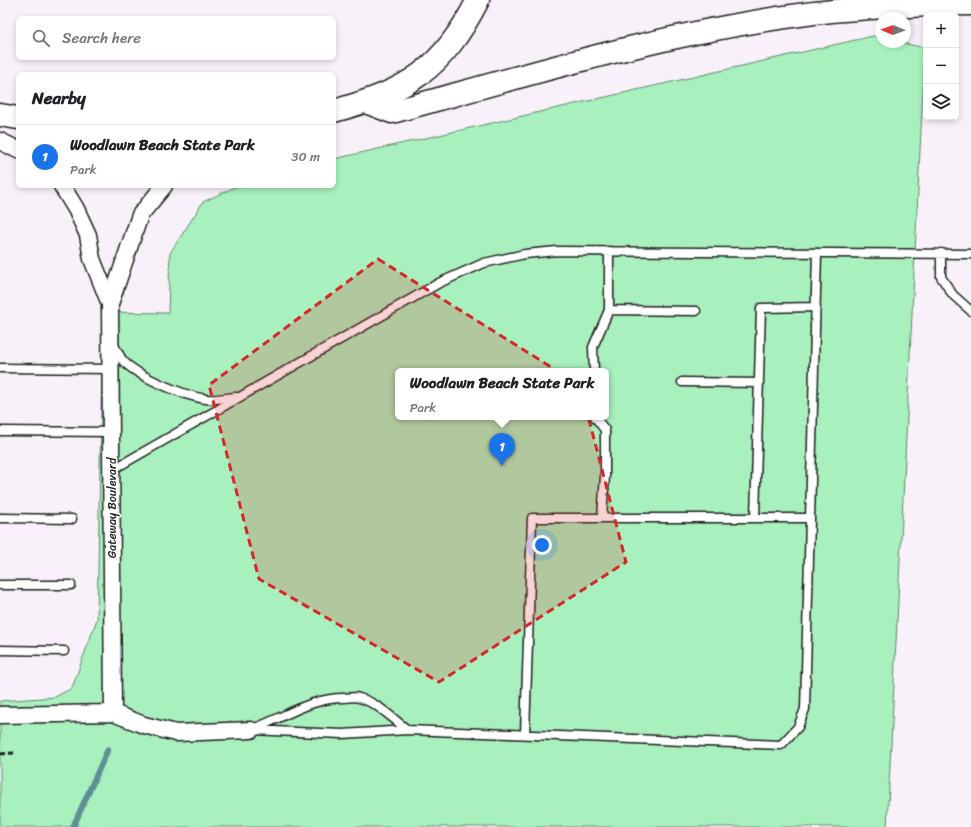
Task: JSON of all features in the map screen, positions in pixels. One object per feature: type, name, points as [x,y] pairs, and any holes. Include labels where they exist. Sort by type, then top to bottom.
[{"type":"main road","points":[[336,110],[366,102],[418,78],[436,63],[456,39],[478,0]]},
{"type":"main road","points":[[366,102],[392,112],[570,62],[739,24],[800,14],[845,10],[971,4]]},
{"type":"main road","points":[[0,115],[16,118]]},
{"type":"street","points":[[0,141],[16,149]]},
{"type":"street","name":"Gateway Boulevard","points":[[63,188],[76,209],[88,235],[92,259],[110,304],[113,713]]},
{"type":"street","name":"Gateway Boulevard","points":[[110,304],[140,215],[162,188]]},
{"type":"street","points":[[0,715],[113,713],[176,733],[251,730]]},
{"type":"lane","points":[[112,470],[439,283],[484,263],[531,254],[557,251],[971,254]]},
{"type":"lane","points":[[594,368],[593,347],[609,310],[609,251]]},
{"type":"lane","points":[[251,730],[342,734],[408,730],[781,745],[798,727],[805,710],[817,253]]},
{"type":"lane","points":[[941,253],[941,277],[953,295],[971,311]]},
{"type":"lane","points":[[755,518],[760,308],[816,307]]},
{"type":"lane","points":[[609,310],[696,311]]},
{"type":"lane","points":[[111,340],[124,362],[147,377],[189,396],[207,399],[239,397]]},
{"type":"lane","points":[[0,368],[111,369]]},
{"type":"lane","points":[[682,382],[759,383]]},
{"type":"lane","points":[[597,420],[604,430],[605,476],[602,517]]},
{"type":"lane","points":[[0,431],[111,432]]},
{"type":"lane","points":[[525,734],[532,518],[602,517],[646,519],[702,516],[810,518]]},
{"type":"lane","points":[[0,518],[72,519]]},
{"type":"lane","points":[[0,585],[71,585]]},
{"type":"lane","points":[[0,650],[64,651]]},
{"type":"lane","points":[[251,730],[275,721],[313,702],[339,698],[359,698],[376,706],[408,730]]},
{"type":"highlighted area","points":[[378,259],[580,385],[626,562],[439,682],[259,579],[209,385]]},
{"type":"green space","points":[[873,36],[875,36],[875,48],[911,48],[911,45],[923,48],[923,89],[887,827],[0,827],[0,701],[55,697],[72,688],[97,619],[103,312],[168,313],[170,253],[203,202],[233,188],[336,188],[336,159]]},
{"type":"waterway","points":[[73,827],[108,749]]},
{"type":"railway","points":[[0,754],[14,753]]},
{"type":"place","name":"Woodlawn Beach State Park","points":[[502,466]]}]
